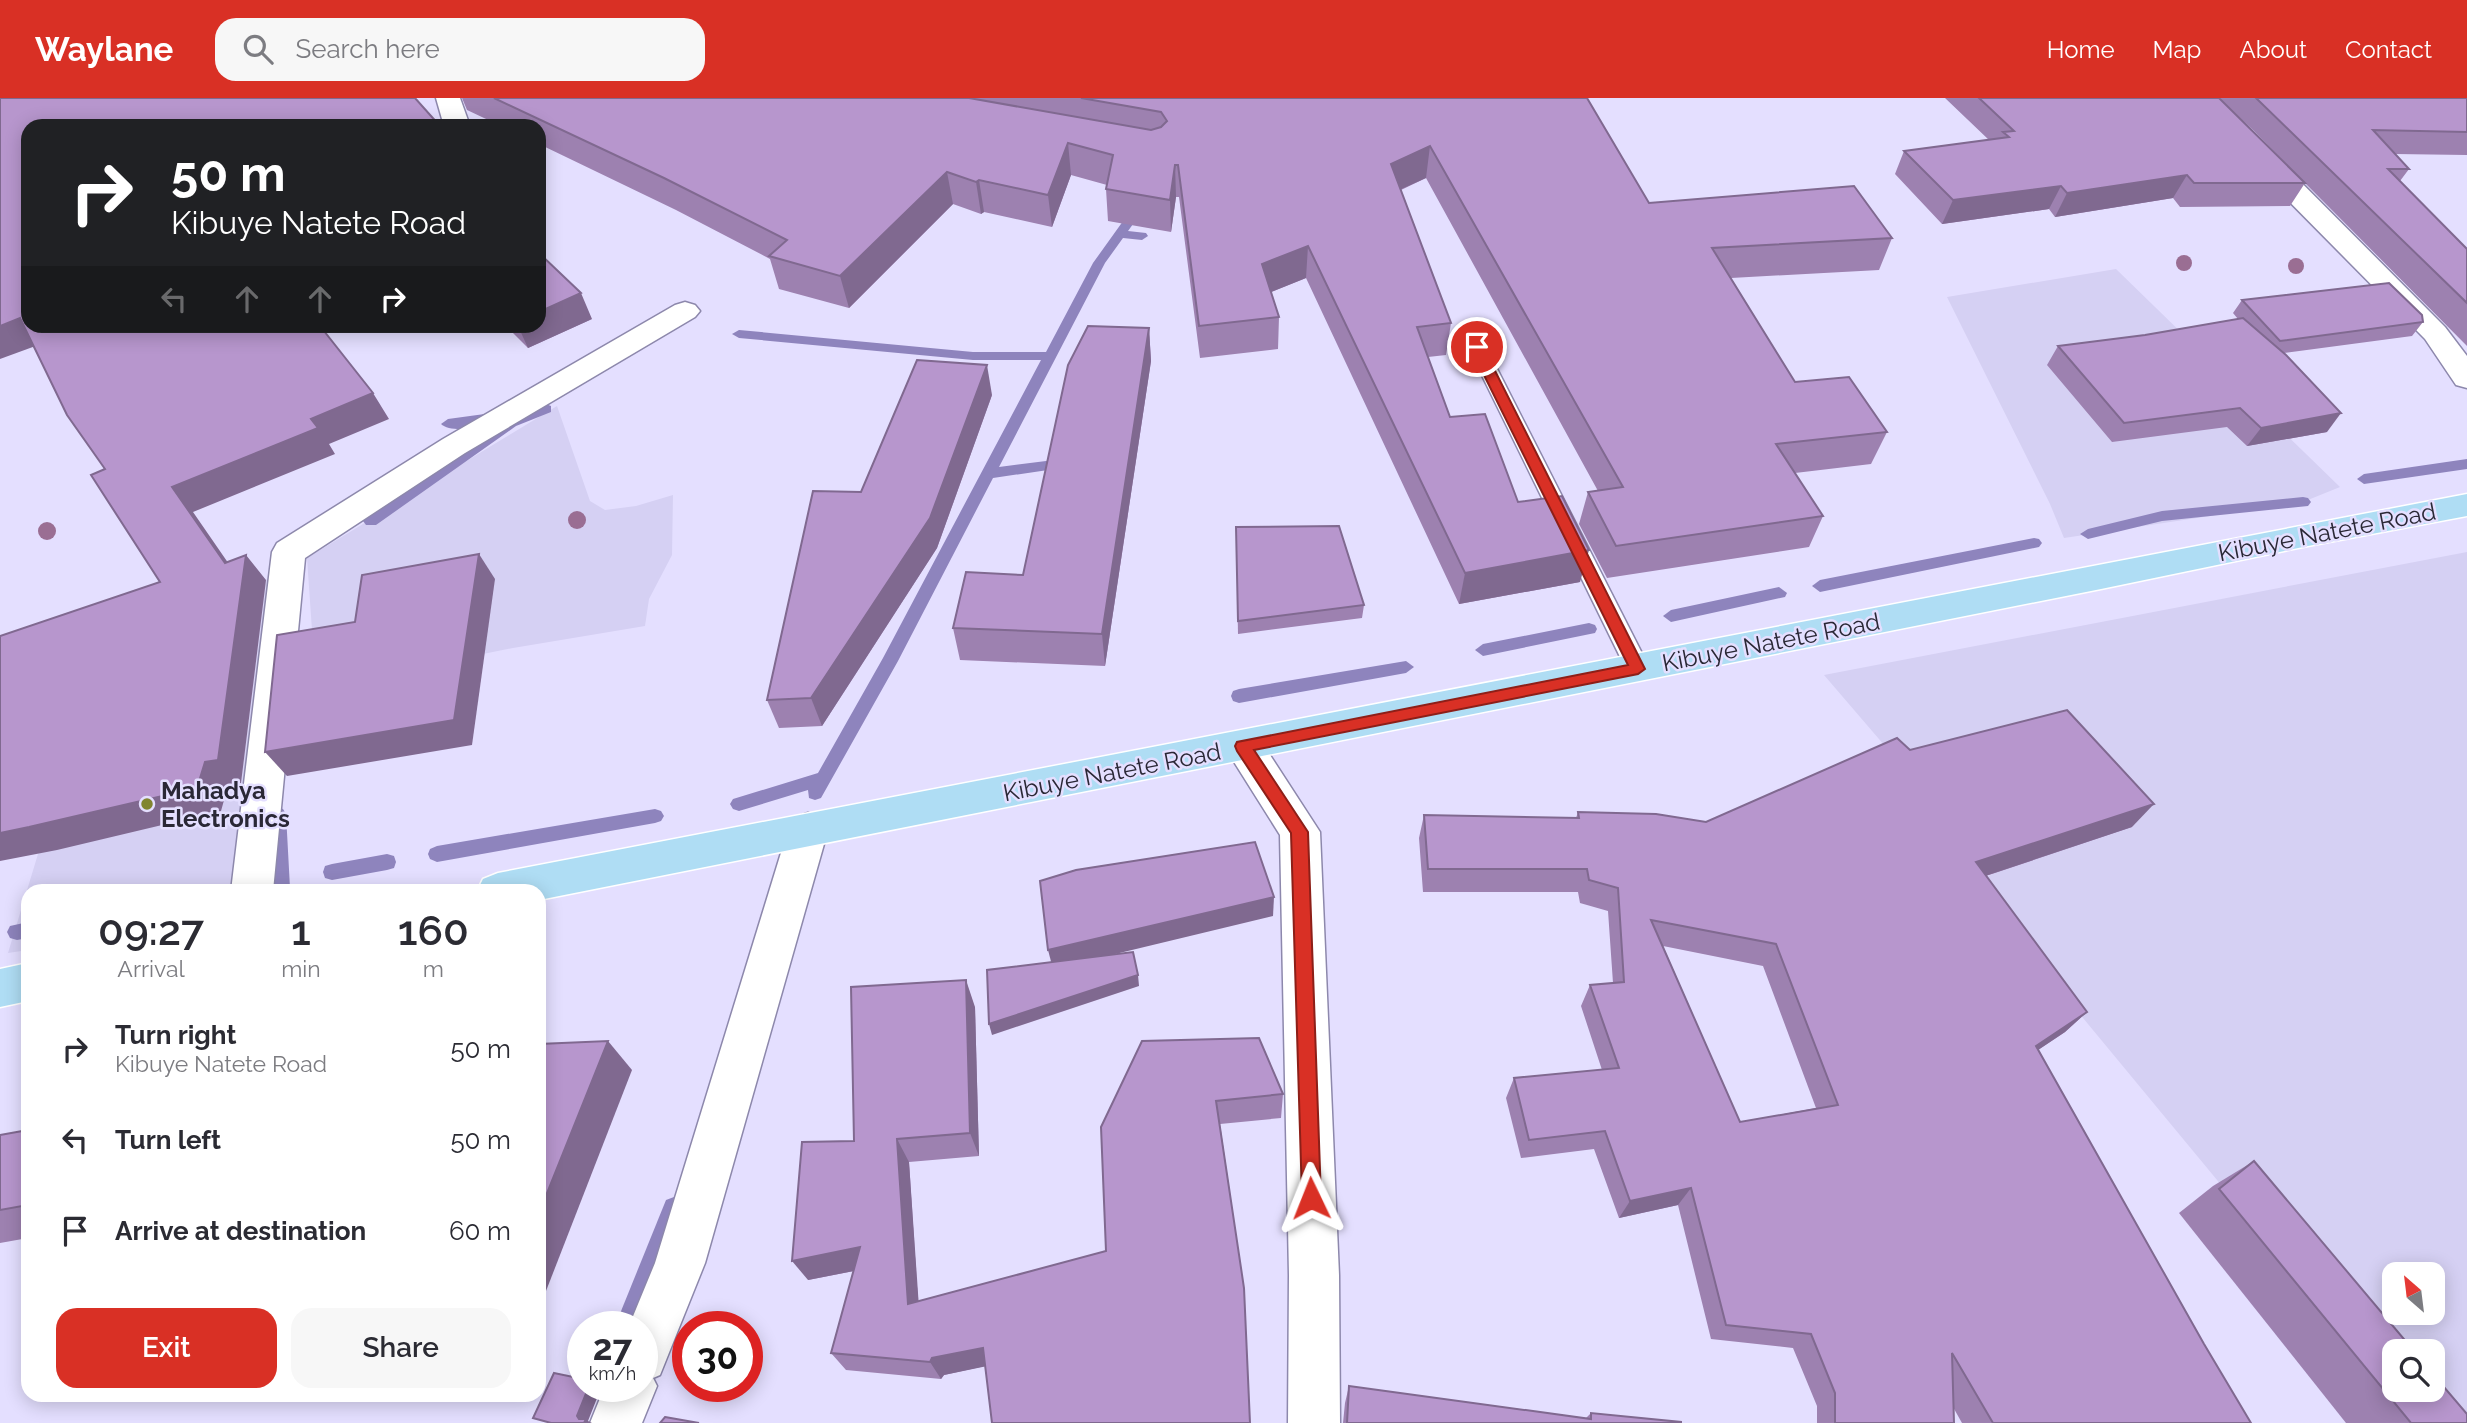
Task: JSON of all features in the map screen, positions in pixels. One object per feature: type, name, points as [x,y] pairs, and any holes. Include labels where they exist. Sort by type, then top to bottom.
[{"type":"main road","name":"Kibuye Natete Road","points":[[534,884],[1638,669],[2308,534],[2467,505]]},
{"type":"main road","points":[[0,988],[21,984]]},
{"type":"street","points":[[448,98],[455,119]]},
{"type":"street","points":[[2199,98],[2242,137],[2435,334],[2467,378]]},
{"type":"street","points":[[253,884],[289,552],[466,439],[685,311]]},
{"type":"street","points":[[1243,746],[1300,832],[1314,1275],[1314,1423]]},
{"type":"street","points":[[658,1317],[680,1263],[808,830]]},
{"type":"street","points":[[616,1423],[625,1402]]},
{"type":"lane","points":[[1477,347],[1638,669]]},
{"type":"shaded area","points":[[2116,269],[2340,487],[2303,502],[2064,538],[2050,504],[1947,297]]},
{"type":"shaded area","points":[[557,406],[590,501],[605,510],[636,506],[673,495],[672,555],[649,599],[645,626],[513,648],[316,688],[307,558]]},
{"type":"shaded area","points":[[2467,552],[2467,1423],[2418,1423],[2401,1402],[2445,1402],[2445,1339],[2382,1339],[2382,1379],[1973,885],[1994,873],[1824,675]]},
{"type":"shaded area","points":[[271,578],[279,884],[29,884],[38,854],[248,587]]},
{"type":"shaded area","points":[[21,910],[21,951],[8,953]]},
{"type":"building","points":[[0,98],[415,98],[434,119],[21,119],[21,320],[20,318],[0,326]]},
{"type":"building","points":[[494,98],[969,98],[1151,130],[1161,127],[1167,121],[1161,112],[1081,98],[1587,98],[1649,203],[1854,186],[1892,238],[1712,248],[1795,382],[1849,377],[1887,432],[1776,444],[1823,516],[1616,546],[1588,492],[1623,487],[1430,146],[1391,164],[1451,323],[1417,327],[1450,417],[1485,414],[1518,502],[1562,496],[1589,550],[1465,573],[1308,246],[1262,264],[1279,317],[1199,326],[1178,165],[1175,165],[1170,200],[1106,189],[1113,155],[1068,143],[1048,195],[979,180],[976,182],[947,172],[840,276],[769,256],[787,240],[546,122],[546,119],[539,119]]},
{"type":"building","points":[[1979,98],[2219,98],[2305,183],[2194,183],[2187,175],[2067,193],[2061,186],[1953,200],[1904,151],[2009,137],[2003,132],[2014,131]]},
{"type":"building","points":[[2256,98],[2467,98],[2467,132],[2373,130],[2409,169],[2388,169],[2467,249],[2467,303]]},
{"type":"building","points":[[546,260],[581,293],[546,309]]},
{"type":"building","points":[[2389,283],[2422,315],[2423,322],[2280,341],[2242,300]]},
{"type":"building","points":[[2243,318],[2286,355],[2341,413],[2261,428],[2240,408],[2124,423],[2058,346],[2145,335]]},
{"type":"building","points":[[1088,326],[1149,328],[1102,634],[953,628],[966,572],[1023,575],[1068,365]]},
{"type":"building","points":[[27,333],[326,333],[373,393],[311,419],[318,428],[172,487],[225,563],[246,555],[218,760],[205,762],[197,788],[0,833],[0,636],[160,582],[91,475],[105,469],[67,415]]},
{"type":"building","points":[[917,360],[987,365],[930,518],[811,698],[767,700],[813,491],[861,492]]},
{"type":"building","points":[[1339,526],[1364,605],[1238,621],[1236,527]]},
{"type":"building","points":[[479,554],[454,720],[265,752],[277,635],[355,622],[362,575]]},
{"type":"building","points":[[2067,710],[2154,804],[1976,862],[2087,1012],[2036,1046],[2251,1423],[1993,1423],[1952,1353],[1954,1423],[1835,1423],[1835,1393],[1811,1334],[1726,1325],[1691,1188],[1630,1201],[1605,1131],[1529,1140],[1514,1078],[1619,1068],[1590,985],[1624,982],[1618,888],[1589,880],[1587,869],[1428,869],[1424,815],[1579,818],[1578,812],[1656,814],[1706,822],[1897,738],[1910,750]],"holes":[[[1651,920],[1776,944],[1838,1105],[1740,1122]]]},
{"type":"building","points":[[1255,842],[1274,897],[1048,950],[1040,881],[1076,870]]},
{"type":"building","points":[[1133,952],[1138,975],[989,1024],[987,970]]},
{"type":"building","points":[[966,980],[970,1133],[897,1139],[908,1304],[1106,1251],[1101,1127],[1142,1041],[1259,1038],[1283,1094],[1216,1101],[1244,1288],[1250,1423],[992,1423],[983,1348],[932,1358],[930,1362],[831,1353],[860,1247],[792,1261],[802,1142],[854,1141],[851,987]]},
{"type":"building","points":[[608,1041],[546,1196],[546,1044]]},
{"type":"building","points":[[21,1131],[21,1206],[0,1210],[0,1135]]},
{"type":"building","points":[[2254,1161],[2382,1313],[2382,1325],[2392,1325],[2404,1339],[2382,1339],[2382,1388],[2219,1189]]},
{"type":"building","points":[[554,1373],[567,1376],[567,1402],[583,1402],[577,1416],[579,1419],[586,1419],[584,1423],[551,1423],[533,1418],[540,1402],[546,1402],[546,1390]]},
{"type":"building","points":[[1349,1386],[1591,1419],[1591,1413],[1681,1423],[1347,1423]]},
{"type":"building","points":[[2445,1388],[2467,1414],[2467,1423],[2411,1423],[2394,1402],[2445,1402]]},
{"type":"building","points":[[665,1417],[699,1423],[660,1423]]},
{"type":"waterway","points":[[988,474],[1099,263],[1140,206]]},
{"type":"waterway","points":[[1120,234],[1142,236]]},
{"type":"waterway","points":[[739,334],[973,356],[1048,356]]},
{"type":"waterway","points":[[371,521],[511,423],[546,409]]},
{"type":"waterway","points":[[448,424],[486,421],[492,418]]},
{"type":"waterway","points":[[988,474],[1070,463]]},
{"type":"waterway","points":[[2364,479],[2467,464]]},
{"type":"waterway","points":[[815,793],[890,661],[988,474]]},
{"type":"waterway","points":[[2088,534],[2162,516],[2303,502]]},
{"type":"waterway","points":[[1820,586],[2034,543]]},
{"type":"waterway","points":[[1671,616],[1779,593]]},
{"type":"waterway","points":[[1483,650],[1589,629]]},
{"type":"waterway","points":[[1239,696],[1406,667]]},
{"type":"waterway","points":[[739,804],[823,778]]},
{"type":"waterway","points":[[277,814],[281,884]]},
{"type":"waterway","points":[[437,854],[655,816]]},
{"type":"waterway","points":[[332,872],[387,862]]},
{"type":"waterway","points":[[17,932],[21,931]]},
{"type":"waterway","points":[[632,1311],[674,1208]]},
{"type":"place","name":"Mahadya Electronics","points":[[147,804]]},
{"type":"route","points":[[1311,1198],[1300,832],[1243,746],[1638,669],[1477,347]]}]
